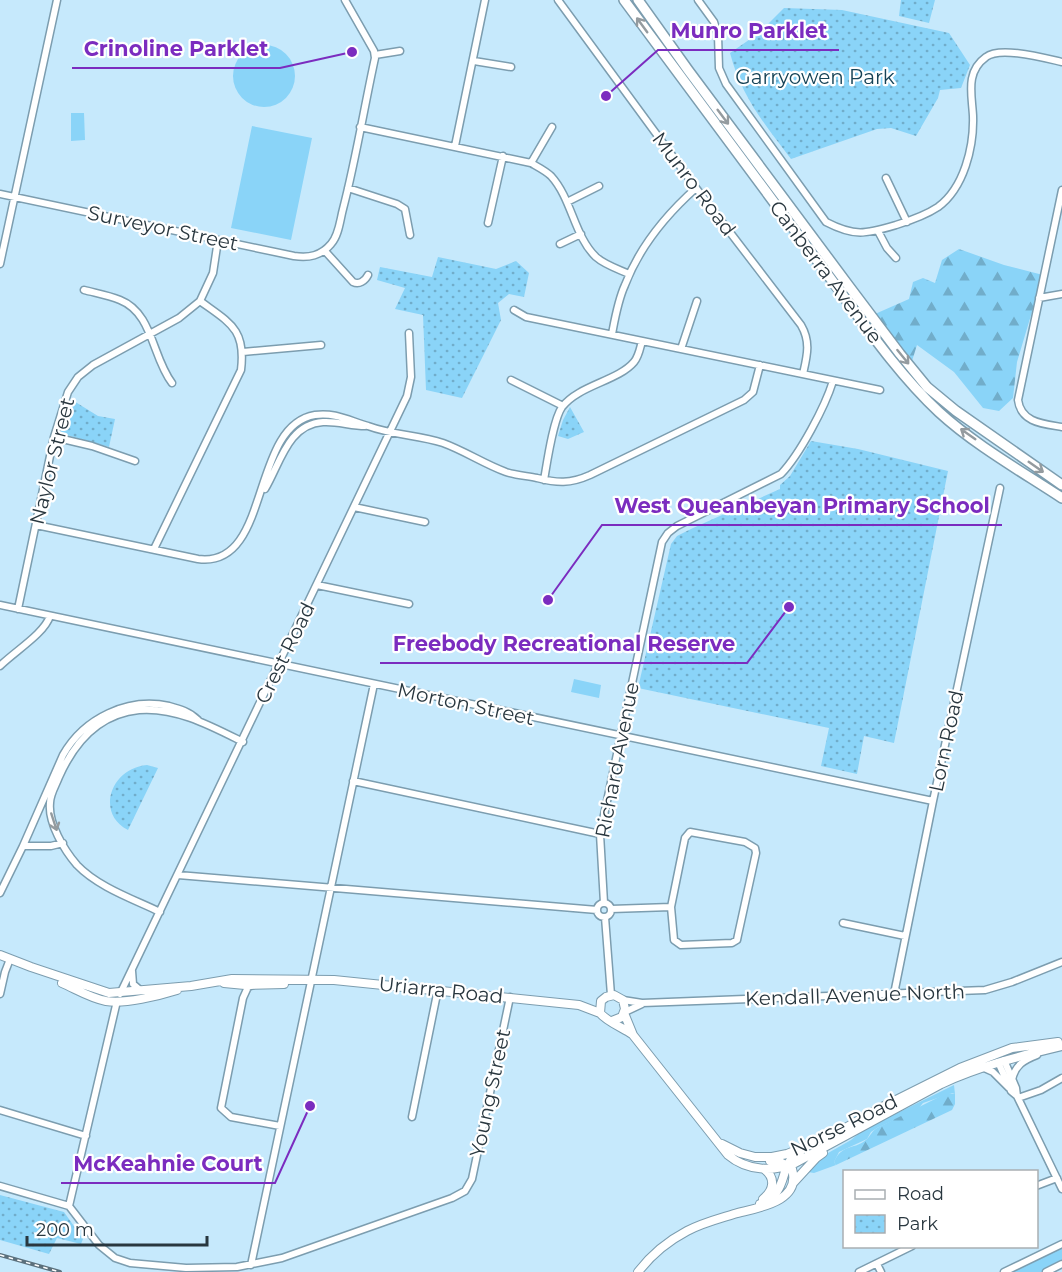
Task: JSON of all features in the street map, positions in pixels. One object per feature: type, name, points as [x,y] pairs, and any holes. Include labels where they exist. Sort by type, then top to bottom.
[{"type":"highway","name":"Canberra Avenue","points":[[638,0],[848,285],[927,387],[956,411],[1062,485]]},
{"type":"highway","name":"Canberra Avenue","points":[[627,2],[754,176],[917,390],[963,431],[1062,498]]},
{"type":"main road","name":"Uriarra Road","points":[[0,955],[118,998],[161,994],[191,986]]},
{"type":"main road","name":"Uriarra Road","points":[[118,998],[145,990],[191,986],[232,979],[347,981],[579,1005],[600,1013]]},
{"type":"main road","name":"Uriarra Road","points":[[210,983],[253,985],[307,981]]},
{"type":"main road","points":[[633,1035],[605,1019],[600,1013],[601,1001],[611,995],[623,1000],[633,1035],[713,1138]]},
{"type":"main road","name":"Uriarra Road","points":[[579,1005],[601,1001]]},
{"type":"main road","points":[[612,1021],[620,1019],[625,1012]]},
{"type":"main road","name":"Norse Road","points":[[713,1138],[732,1150],[754,1157],[775,1156],[833,1135],[942,1076],[999,1057],[1062,1044]]},
{"type":"main road","name":"Norse Road","points":[[713,1138],[734,1160],[747,1166],[764,1169],[787,1166],[940,1084],[982,1067],[1012,1048],[1062,1044]]},
{"type":"main road","points":[[638,1272],[664,1245],[687,1231],[707,1222],[772,1204],[783,1197],[816,1158],[851,1137],[860,1128]]},
{"type":"main road","points":[[748,1207],[764,1202],[775,1195],[782,1184],[787,1166],[796,1155],[833,1135]]},
{"type":"main road","points":[[732,1150],[754,1161],[780,1162],[787,1166],[793,1176],[790,1186]]},
{"type":"main road","points":[[735,1214],[766,1196],[772,1189],[771,1178],[764,1169]]},
{"type":"street","points":[[0,264],[57,0]]},
{"type":"street","points":[[345,0],[375,55],[348,188],[336,235],[325,251],[352,282],[361,282],[368,275]]},
{"type":"street","points":[[455,146],[486,0]]},
{"type":"street","name":"Munro Road","points":[[558,0],[806,333],[808,346],[803,374]]},
{"type":"street","points":[[698,0],[714,22],[718,35],[719,68],[726,84],[826,222],[844,232],[878,231],[906,222],[938,207],[958,183],[970,148],[973,122],[970,80],[977,65],[987,56],[1004,53],[1062,62]]},
{"type":"street","points":[[375,55],[400,51]]},
{"type":"street","points":[[474,61],[511,67]]},
{"type":"street","points":[[360,127],[531,163],[550,176],[567,202],[581,234],[597,258],[629,274]]},
{"type":"street","points":[[531,163],[552,127]]},
{"type":"street","points":[[488,223],[503,156]]},
{"type":"street","points":[[886,178],[906,222]]},
{"type":"street","points":[[567,202],[599,186]]},
{"type":"street","points":[[348,188],[397,204],[405,209],[410,236]]},
{"type":"street","points":[[612,334],[629,274],[654,234],[696,188]]},
{"type":"street","points":[[1062,190],[1018,400],[1021,412],[1035,422],[1062,427]]},
{"type":"street","name":"Surveyor Street","points":[[0,194],[302,257],[315,256],[325,251]]},
{"type":"street","points":[[878,231],[887,248],[896,258]]},
{"type":"street","points":[[560,243],[581,234]]},
{"type":"street","name":"Naylor Street","points":[[18,609],[54,437],[68,392],[78,377],[93,365],[150,336],[179,318],[200,301],[213,273],[218,240]]},
{"type":"street","points":[[84,290],[121,300],[135,308],[146,324],[163,372],[172,383]]},
{"type":"street","points":[[1039,298],[1062,294]]},
{"type":"street","points":[[154,549],[241,370],[243,352],[239,336],[226,320],[200,301]]},
{"type":"street","points":[[681,349],[697,301]]},
{"type":"street","points":[[514,310],[526,317],[880,390]]},
{"type":"street","name":"Crest Road","points":[[69,1206],[118,998],[243,742],[410,390],[409,333]]},
{"type":"street","points":[[544,480],[554,429],[562,406],[583,391],[631,366],[637,357],[642,340]]},
{"type":"street","points":[[243,352],[321,345]]},
{"type":"street","points":[[36,525],[206,560],[227,553],[243,533],[283,438],[300,421],[315,415],[330,414],[366,426],[444,443],[507,472],[563,483],[580,480],[744,400],[753,392],[760,365]]},
{"type":"street","points":[[512,380],[562,406]]},
{"type":"street","name":"Richard Avenue","points":[[604,903],[600,834],[663,539],[677,526],[781,474],[793,459],[813,424],[833,381]]},
{"type":"street","points":[[54,437],[93,446],[135,461]]},
{"type":"street","name":"Lorn Road","points":[[894,994],[1000,488]]},
{"type":"street","points":[[354,507],[425,522]]},
{"type":"street","points":[[317,585],[409,604]]},
{"type":"street","name":"Morton Street","points":[[0,605],[933,801]]},
{"type":"street","points":[[0,666],[43,630],[51,616]]},
{"type":"street","points":[[0,1186],[69,1206],[99,1245],[122,1261],[186,1268],[222,1269],[251,1265],[307,981],[331,888],[374,684]]},
{"type":"street","points":[[0,893],[40,810],[51,781],[72,741],[86,727],[106,714],[125,707],[154,704],[180,709],[198,720]]},
{"type":"street","points":[[40,810],[50,800],[72,751],[102,722],[122,714],[143,710],[167,712],[198,720],[243,742]]},
{"type":"street","points":[[353,781],[600,834]]},
{"type":"street","points":[[50,800],[53,821],[63,843],[70,856],[82,869],[98,881],[160,912]]},
{"type":"street","points":[[699,832],[746,842],[754,846],[756,853],[735,941],[677,943],[674,938],[670,907],[688,833],[699,832]]},
{"type":"street","points":[[23,846],[63,843]]},
{"type":"street","points":[[43,846],[57,849],[70,856]]},
{"type":"street","points":[[178,875],[597,910]]},
{"type":"street","points":[[597,910],[598,906],[604,903],[608,904],[611,909]]},
{"type":"street","points":[[611,909],[670,907]]},
{"type":"street","points":[[605,917],[610,914],[611,909]]},
{"type":"street","points":[[597,910],[600,916],[605,917]]},
{"type":"street","points":[[605,917],[611,995]]},
{"type":"street","points":[[843,923],[905,936]]},
{"type":"street","points":[[0,994],[4,972],[10,959]]},
{"type":"street","name":"Kendall Avenue North","points":[[623,1000],[642,1003],[985,990],[1062,963]]},
{"type":"street","points":[[133,967],[133,984],[145,990]]},
{"type":"street","points":[[233,984],[240,989],[243,998]]},
{"type":"street","points":[[253,985],[248,987],[243,998],[221,1102],[223,1112],[231,1116],[280,1126]]},
{"type":"street","points":[[412,1117],[438,989]]},
{"type":"street","name":"Young Street","points":[[251,1265],[306,1250],[392,1220],[452,1198],[468,1188],[472,1179],[510,997]]},
{"type":"street","name":"Kendall Avenue North","points":[[625,1012],[642,1003]]},
{"type":"street","points":[[1012,1080],[1015,1069],[1023,1061],[1051,1048]]},
{"type":"street","points":[[999,1057],[1016,1088],[1018,1097],[1062,1189]]},
{"type":"street","points":[[999,1057],[1011,1091]]},
{"type":"street","points":[[982,1067],[993,1072],[1018,1097]]},
{"type":"street","points":[[1018,1097],[1041,1090],[1062,1078]]},
{"type":"street","points":[[0,1110],[86,1136]]},
{"type":"street","points":[[1038,1185],[1057,1178]]},
{"type":"street","points":[[1004,1272],[1062,1244]]},
{"type":"street","points":[[859,1272],[908,1248]]},
{"type":"street","points":[[877,1264],[880,1272]]},
{"type":"street","points":[[1046,1272],[1062,1264]]},
{"type":"green space","points":[[901,0],[935,0],[929,23],[899,16]]},
{"type":"green space","name":"Garryowen Park","points":[[784,8],[842,10],[949,33],[970,65],[961,88],[940,90],[938,98],[916,136],[891,128],[877,129],[791,159],[747,97],[730,53],[759,33]]},
{"type":"green space","points":[[264,45],[281,50],[286,54],[290,59],[295,76],[290,93],[286,98],[281,102],[264,107],[247,102],[242,98],[238,93],[233,76],[238,59],[242,54],[247,50]]},
{"type":"green space","points":[[71,113],[84,113],[85,140],[71,141]]},
{"type":"green space","points":[[252,126],[312,138],[291,240],[231,228]]},
{"type":"green space","points":[[959,249],[1004,265],[1043,275],[1017,362],[1013,398],[999,411],[983,408],[954,372],[917,345],[912,361],[875,314],[909,299],[913,282],[923,278],[935,283],[942,260]]},
{"type":"green space","points":[[438,257],[496,269],[516,261],[529,273],[524,297],[509,294],[498,303],[501,320],[462,398],[426,390],[423,315],[395,309],[405,288],[377,280],[380,267],[432,277]]},
{"type":"green space","points":[[69,398],[98,416],[115,419],[109,447],[60,433]]},
{"type":"green space","points":[[570,407],[584,432],[568,439],[558,436]]},
{"type":"green space","points":[[811,441],[858,449],[948,471],[894,743],[864,736],[857,774],[821,766],[829,728],[638,688],[671,544],[677,536],[780,489],[780,485],[790,476]]},
{"type":"green space","points":[[574,679],[601,685],[599,698],[571,692]]},
{"type":"green space","points":[[147,765],[158,768],[128,830],[112,813],[110,803],[112,792],[116,782],[124,774],[134,768]]},
{"type":"green space","points":[[954,1085],[955,1094],[923,1103],[918,1109],[877,1128],[867,1139],[839,1152],[834,1162],[836,1165],[814,1173],[808,1172],[821,1157],[851,1140],[863,1130]]},
{"type":"green space","points":[[947,1093],[955,1094],[955,1104],[952,1110],[836,1165],[834,1162],[841,1152],[863,1142],[877,1128]]},
{"type":"green space","points":[[0,1195],[64,1212],[83,1239],[81,1244],[57,1238],[49,1254],[0,1240]]},
{"type":"green space","points":[[1062,1247],[1062,1262],[1041,1272],[1010,1272]]},
{"type":"railway","points":[[0,1255],[60,1272]]},
{"type":"place","name":"Crinoline Parklet","points":[[352,52]]},
{"type":"place","name":"Munro Parklet","points":[[606,96]]},
{"type":"place","name":"West Queanbeyan Primary School","points":[[548,600]]},
{"type":"place","name":"Freebody Recreational Reserve","points":[[789,607]]},
{"type":"place","name":"McKeahnie Court","points":[[310,1106]]}]
